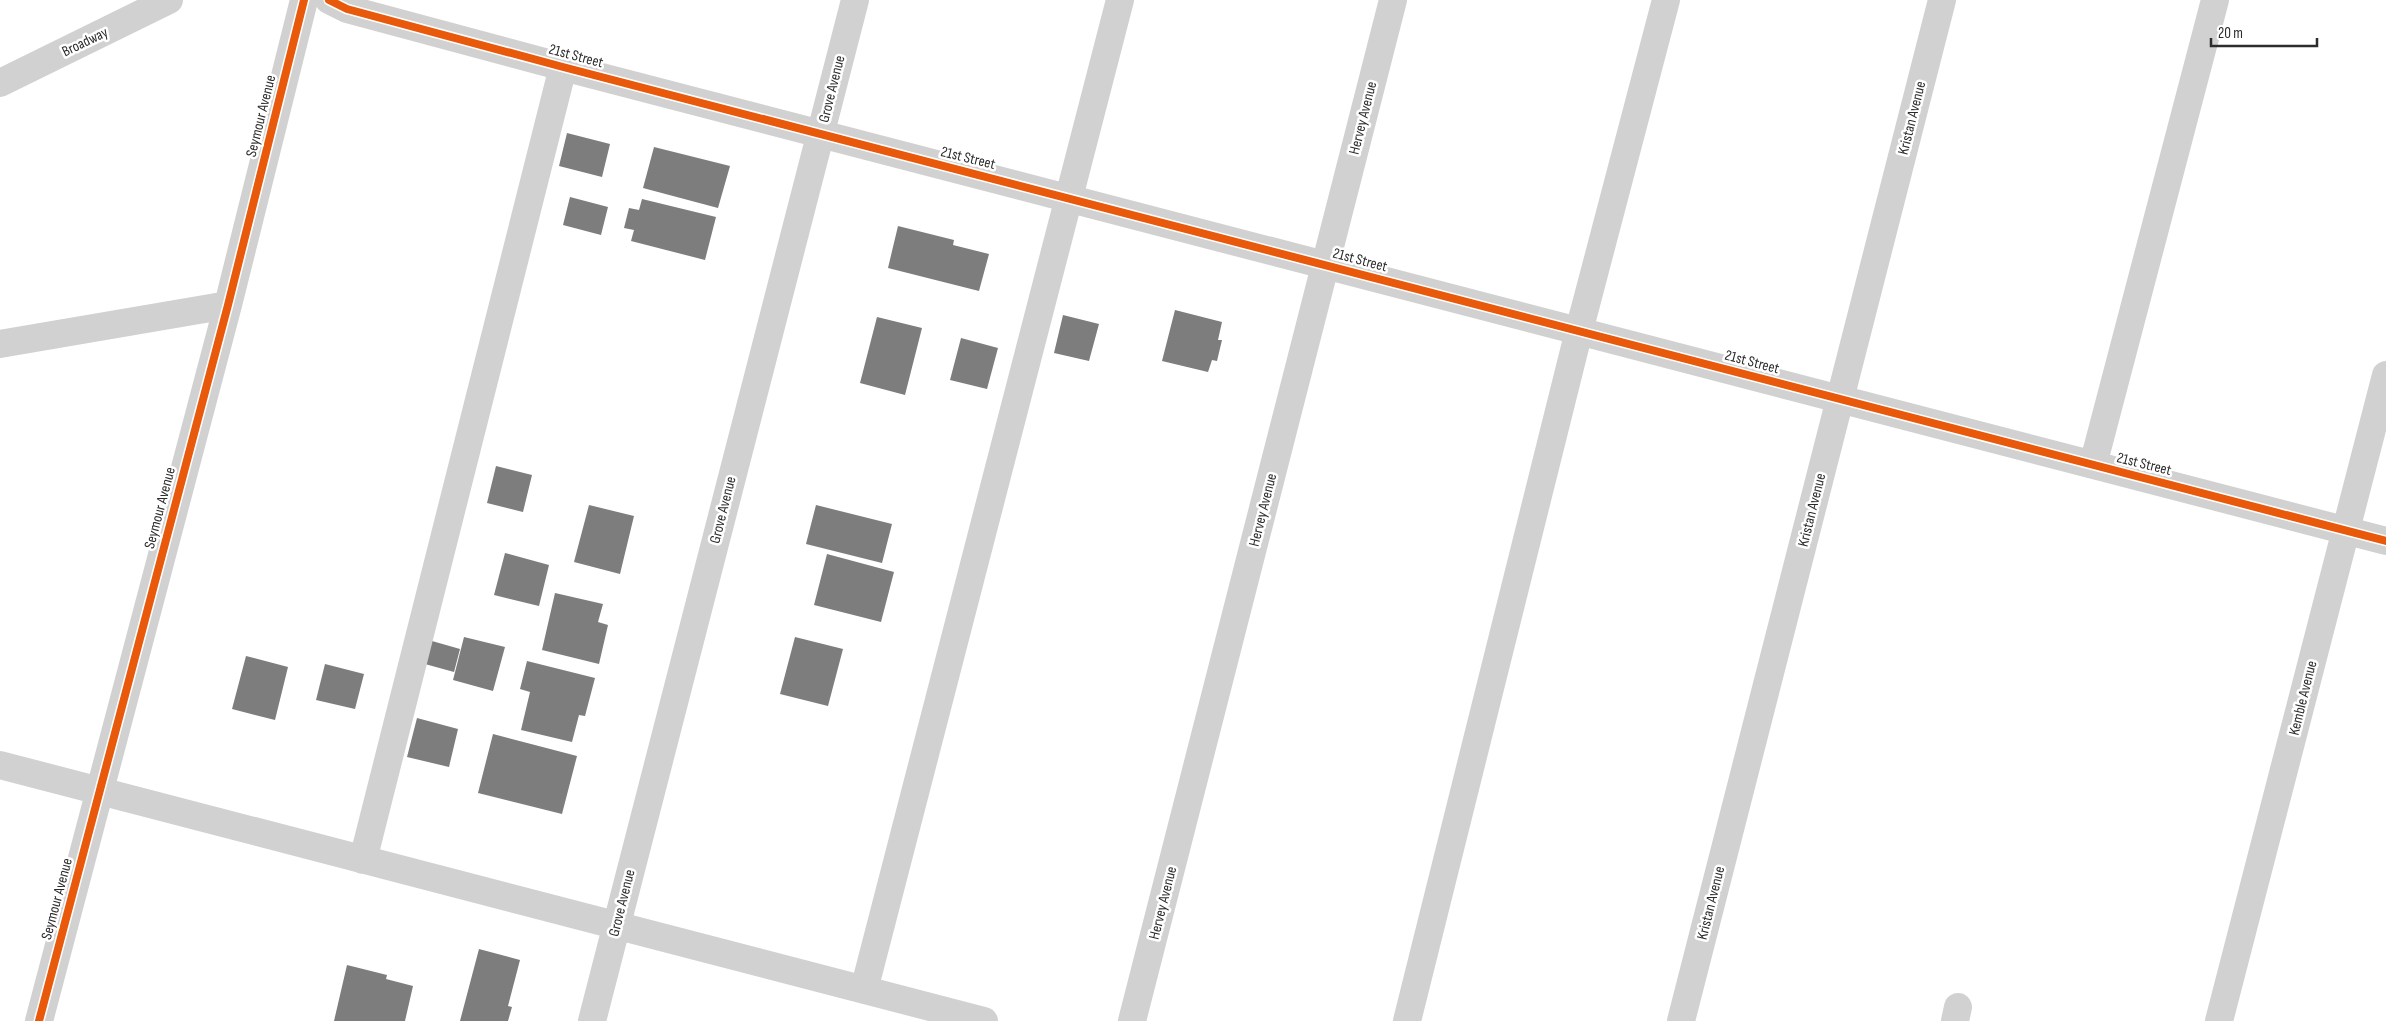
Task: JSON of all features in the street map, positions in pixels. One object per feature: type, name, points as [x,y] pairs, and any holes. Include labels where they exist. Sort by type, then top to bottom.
[{"type":"street","name":"Broadway","points":[[0,83],[169,0]]},
{"type":"street","name":"Seymour Avenue","points":[[39,1021],[228,305],[304,0]]},
{"type":"street","name":"21st Street","points":[[329,0],[347,9],[563,67],[2386,541]]},
{"type":"street","name":"Grove Avenue","points":[[592,1021],[855,0]]},
{"type":"street","points":[[864,990],[1120,0]]},
{"type":"street","name":"Hervey Avenue","points":[[1132,1021],[1394,0]]},
{"type":"street","points":[[1407,1021],[1579,331],[1666,0]]},
{"type":"street","name":"Kristan Avenue","points":[[1681,1021],[1942,0]]},
{"type":"street","points":[[2093,465],[2215,0]]},
{"type":"street","points":[[363,860],[563,67]]},
{"type":"street","points":[[0,344],[228,305]]},
{"type":"street","name":"Kemble Avenue","points":[[2219,1021],[2386,375]]},
{"type":"street","points":[[0,766],[984,1021]]},
{"type":"building","points":[[567,133],[610,144],[602,177],[559,166]]},
{"type":"building","points":[[654,147],[730,166],[718,208],[643,188]]},
{"type":"building","points":[[570,197],[608,207],[601,235],[563,225]]},
{"type":"building","points":[[642,199],[716,217],[705,260],[631,241],[634,230],[624,228],[629,208],[639,210]]},
{"type":"building","points":[[898,226],[954,240],[953,245],[989,254],[979,291],[888,268]]},
{"type":"building","points":[[1175,310],[1222,322],[1218,340],[1222,340],[1217,361],[1212,360],[1208,372],[1162,361]]},
{"type":"building","points":[[1063,315],[1099,324],[1089,361],[1054,353]]},
{"type":"building","points":[[877,317],[922,328],[905,395],[860,383]]},
{"type":"building","points":[[961,338],[998,348],[987,389],[950,380]]},
{"type":"building","points":[[496,466],[532,475],[523,512],[487,503]]},
{"type":"building","points":[[589,505],[634,516],[620,574],[574,562]]},
{"type":"building","points":[[816,505],[892,524],[882,563],[806,544]]},
{"type":"building","points":[[505,553],[549,565],[539,606],[494,595]]},
{"type":"building","points":[[827,554],[894,572],[881,622],[814,605]]},
{"type":"building","points":[[555,593],[603,604],[598,622],[608,625],[599,664],[542,650]]},
{"type":"building","points":[[464,637],[505,647],[493,691],[453,680]]},
{"type":"building","points":[[795,637],[843,649],[828,706],[780,694]]},
{"type":"building","points":[[432,641],[460,649],[454,672],[425,664]]},
{"type":"building","points":[[246,656],[288,667],[275,720],[232,709]]},
{"type":"building","points":[[527,661],[595,678],[585,716],[579,715],[572,742],[521,730],[530,692],[520,689]]},
{"type":"building","points":[[325,664],[364,674],[355,709],[316,700]]},
{"type":"building","points":[[417,718],[458,729],[449,767],[407,757]]},
{"type":"building","points":[[493,734],[577,756],[562,814],[478,793]]},
{"type":"building","points":[[479,949],[520,960],[508,1006],[512,1007],[508,1021],[460,1021]]},
{"type":"building","points":[[347,965],[387,975],[386,979],[413,986],[405,1021],[334,1021]]},
{"type":"cycle path","points":[[39,1021],[228,305],[304,0]]},
{"type":"cycle path","points":[[329,0],[347,9],[563,67],[2386,541]]}]
